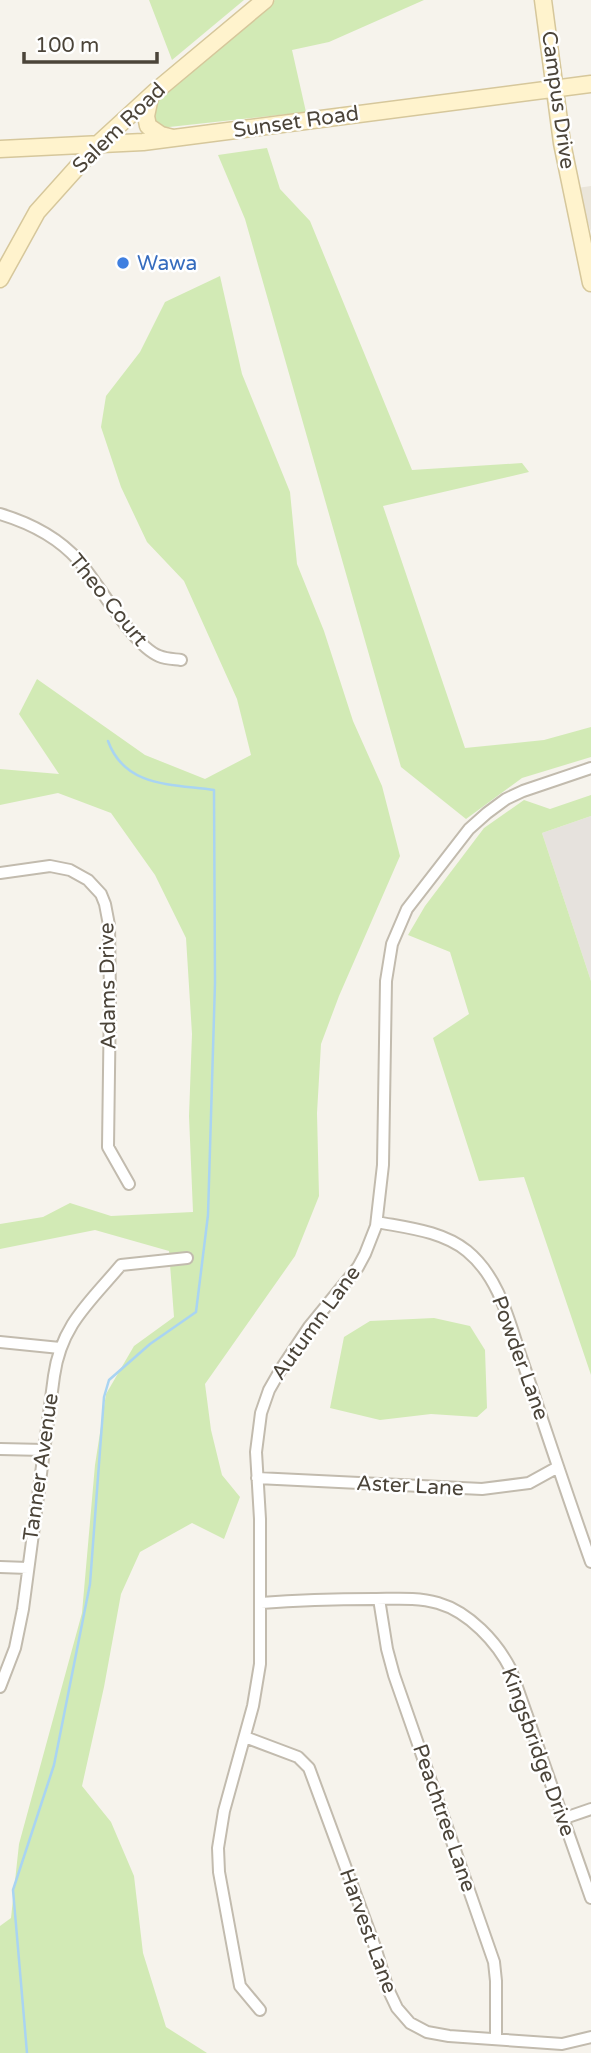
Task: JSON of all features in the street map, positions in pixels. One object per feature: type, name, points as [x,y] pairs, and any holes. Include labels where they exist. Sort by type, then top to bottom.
[{"type":"street","name":"Salem Road","points":[[0,279],[37,212],[97,145],[265,0]]},
{"type":"street","name":"Campus Drive","points":[[543,0],[564,153],[591,283]]},
{"type":"street","name":"Sunset Road","points":[[0,149],[175,138],[591,84]]},
{"type":"street","points":[[150,97],[146,116],[148,126],[161,135],[175,138]]},
{"type":"street","name":"Theo Court","points":[[0,514],[38,528],[55,540],[79,561],[143,646],[160,657],[181,660]]},
{"type":"street","name":"Autumn Lane","points":[[260,2010],[240,1986],[218,1860],[222,1823],[259,1678],[261,1603],[258,1425],[270,1390],[309,1327],[358,1267],[372,1240],[377,1223],[383,1165],[386,981],[389,956],[402,920],[430,878],[469,829],[487,813],[523,791],[591,768]]},
{"type":"street","name":"Adams Drive","points":[[0,873],[50,866],[70,870],[88,880],[101,894],[109,925],[108,1147],[129,1184]]},
{"type":"street","name":"Powder Lane","points":[[377,1223],[443,1237],[469,1253],[484,1270],[501,1300],[591,1562]]},
{"type":"street","name":"Tanner Avenue","points":[[0,1687],[18,1638],[60,1348],[67,1331],[82,1309],[121,1265],[187,1258]]},
{"type":"street","points":[[0,1342],[60,1348]]},
{"type":"street","points":[[0,1449],[44,1450]]},
{"type":"street","name":"Aster Lane","points":[[257,1478],[482,1489],[529,1483],[558,1467]]},
{"type":"street","points":[[0,1567],[28,1568]]},
{"type":"street","name":"Kingsbridge Drive","points":[[261,1603],[329,1599],[407,1599],[439,1603],[474,1624],[506,1660],[516,1681],[591,1898]]},
{"type":"street","name":"Peachtree Lane","points":[[379,1599],[394,1675],[491,1953],[496,1981],[496,2039]]},
{"type":"street","name":"Harvest Lane","points":[[245,1737],[291,1753],[309,1768],[388,1989],[402,2017],[427,2032],[496,2039],[546,2048],[591,2037]]},
{"type":"street","points":[[562,1819],[591,1809]]},
{"type":"shaded area","points":[[591,186],[591,232],[577,188]]},
{"type":"shaded area","points":[[591,816],[591,981],[542,833]]},
{"type":"green space","points":[[149,0],[244,0],[172,60]]},
{"type":"green space","points":[[275,0],[424,0],[329,42],[292,50],[306,112],[160,128],[153,120],[151,107]]},
{"type":"green space","points":[[267,148],[280,189],[310,221],[412,470],[522,463],[529,472],[383,506],[465,748],[544,740],[591,727],[591,757],[522,778],[466,819],[401,767],[245,219],[218,155]]},
{"type":"green space","points":[[220,276],[242,374],[290,492],[297,564],[324,631],[353,721],[382,786],[400,856],[321,1044],[317,1113],[319,1196],[295,1256],[205,1384],[211,1430],[222,1475],[240,1497],[224,1539],[192,1523],[140,1552],[121,1594],[82,1786],[111,1822],[134,1876],[143,1953],[166,2027],[207,2053],[0,2053],[0,1926],[11,1918],[19,1844],[82,1613],[95,1465],[106,1394],[134,1346],[174,1317],[169,1251],[95,1230],[0,1249],[0,1224],[43,1217],[70,1203],[111,1216],[193,1212],[189,1116],[192,1034],[186,938],[155,875],[111,813],[58,793],[0,805],[0,769],[59,774],[19,714],[37,679],[145,755],[205,779],[251,755],[237,699],[184,581],[147,542],[121,487],[101,427],[106,396],[140,352],[165,302]]},
{"type":"green space","points":[[591,795],[591,816],[542,833],[591,981],[591,1375],[524,1177],[479,1181],[433,1038],[469,1014],[450,952],[408,935],[425,906],[484,828],[524,800],[550,809]]},
{"type":"green space","points":[[434,1318],[470,1326],[485,1350],[487,1408],[477,1417],[431,1414],[380,1420],[330,1408],[344,1337],[370,1321]]},
{"type":"waterway","points":[[27,2053],[13,1890],[54,1765],[90,1584],[104,1397],[109,1380],[150,1344],[196,1312],[208,1215],[215,983],[214,790],[167,784],[138,776],[126,768],[108,741]]},
{"type":"place","name":"Wawa","points":[[123,263]]}]
